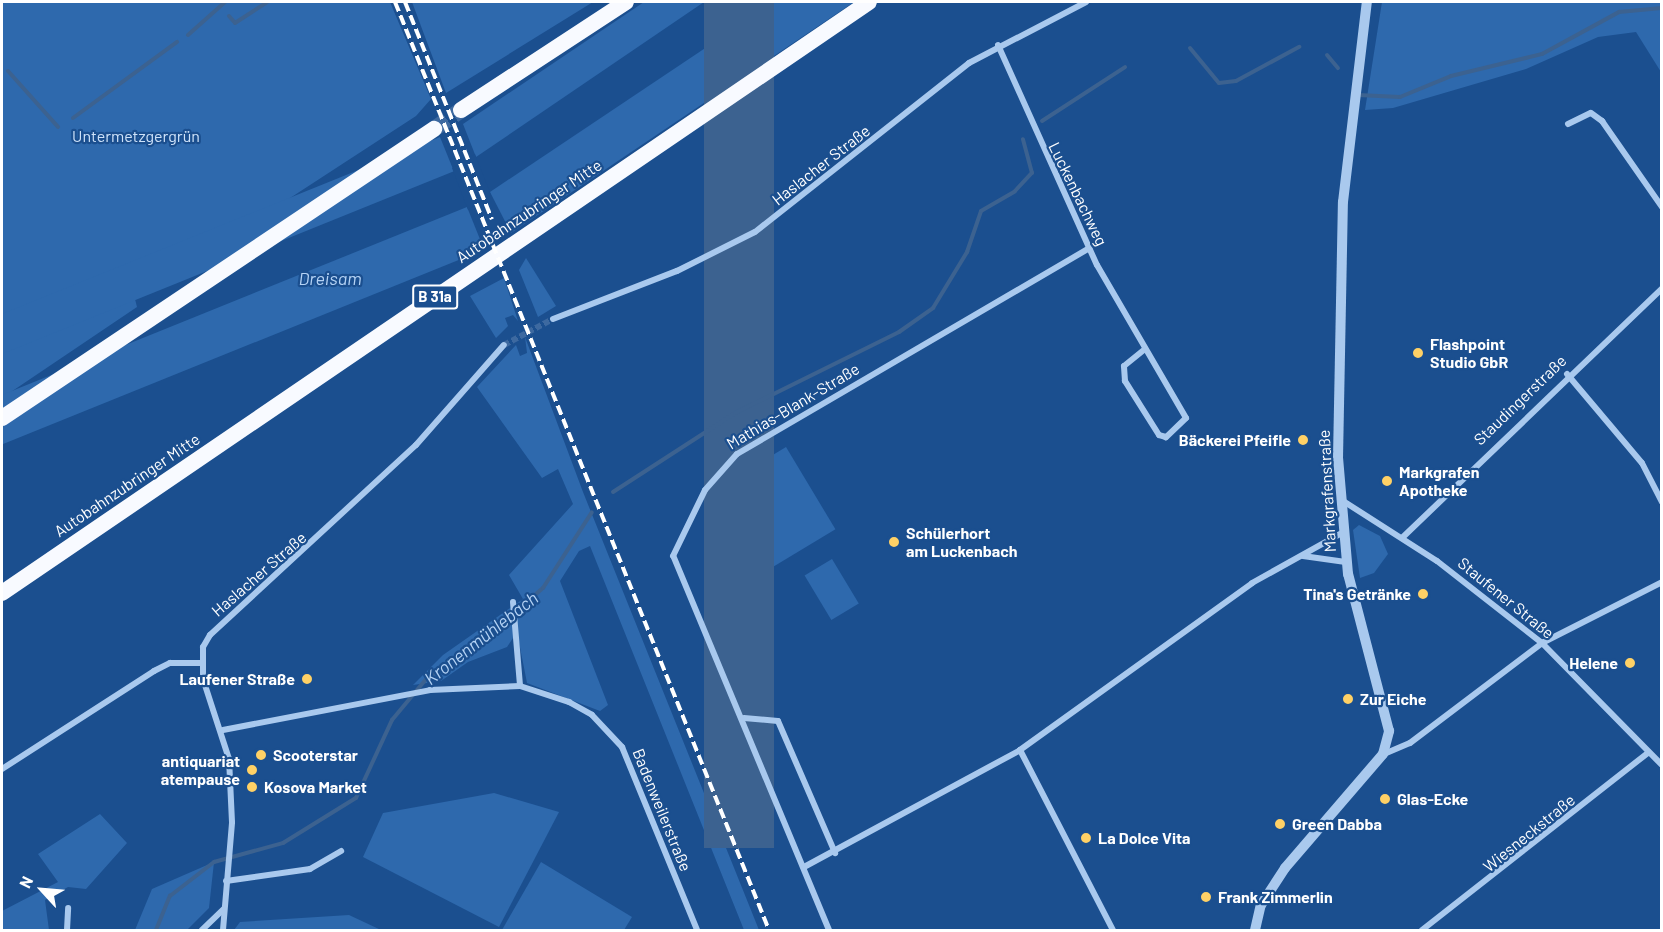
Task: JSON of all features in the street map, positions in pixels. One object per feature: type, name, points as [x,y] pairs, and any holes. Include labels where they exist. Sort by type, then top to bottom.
[{"type":"highway","points":[[461,111],[626,2]]},
{"type":"highway","name":"Autobahnzubringer Mitte","points":[[2,593],[868,2]]},
{"type":"highway","points":[[2,418],[434,129]]},
{"type":"street","name":"Haslacher Straße","points":[[554,319],[677,272],[755,232],[998,45],[1086,2]]},
{"type":"street","name":"Markgrafenstraße","points":[[1366,3],[1343,202],[1340,499],[1346,562],[1388,714],[1383,754]]},
{"type":"street","name":"Luckenbachweg","points":[[998,45],[1089,248],[1144,349],[1186,418],[1166,437],[1159,435],[1125,381],[1124,366],[1144,349]]},
{"type":"street","points":[[1568,124],[1591,113],[1602,121],[1662,207]]},
{"type":"street","name":"Mathias-Blank-Straße","points":[[828,930],[744,718],[673,556],[705,490],[737,454],[1089,248]]},
{"type":"street","name":"Staudingerstraße","points":[[1403,537],[1567,374],[1662,289]]},
{"type":"street","name":"Haslacher Straße","points":[[201,663],[210,634],[391,470],[504,345]]},
{"type":"street","points":[[1567,374],[1642,463],[1662,502]]},
{"type":"street","name":"Staufener Straße","points":[[1340,499],[1403,537],[1542,643],[1662,765]]},
{"type":"street","points":[[804,867],[835,853],[1020,750],[1252,584],[1342,533]]},
{"type":"street","points":[[1303,556],[1346,562]]},
{"type":"street","points":[[1255,930],[1261,905],[1285,868],[1383,754],[1410,743],[1542,643],[1662,582]]},
{"type":"street","points":[[512,605],[520,686]]},
{"type":"street","points":[[2,769],[154,671],[171,663],[201,663],[224,730],[230,759],[230,848],[223,930]]},
{"type":"street","name":"Badenweilerstraße","points":[[224,730],[427,691],[520,686],[592,715],[622,747],[697,930]]},
{"type":"street","points":[[744,718],[778,721],[835,853]]},
{"type":"street","points":[[1020,750],[1113,930]]},
{"type":"street","name":"Wiesneckstraße","points":[[1422,930],[1649,752]]},
{"type":"street","points":[[226,881],[310,869],[341,851]]},
{"type":"street","points":[[67,930],[68,908]]},
{"type":"street","points":[[202,930],[225,909]]},
{"type":"green space","name":"Untermetzgergrün","points":[[2,2],[390,2],[431,99],[416,116],[135,299],[137,307],[2,398]]},
{"type":"green space","points":[[412,2],[593,2],[446,93]]},
{"type":"green space","points":[[644,2],[704,2],[476,157],[463,124]]},
{"type":"green space","points":[[774,2],[854,2],[511,233],[490,192]]},
{"type":"green space","points":[[1382,2],[1661,2],[1661,72],[1636,32],[1598,37],[1526,69],[1393,108],[1365,110]]},
{"type":"green space","points":[[440,137],[454,171],[2,354],[2,314]]},
{"type":"green space","points":[[467,207],[484,250],[2,444],[2,395]]},
{"type":"green space","points":[[526,258],[556,306],[538,317],[519,270]]},
{"type":"green space","points":[[504,278],[518,321],[513,315],[505,318],[508,326],[496,338],[470,296]]},
{"type":"green space","points":[[525,337],[583,492],[759,930],[744,930],[590,546],[579,551],[560,581],[608,705],[600,711],[527,683],[517,632],[507,647],[468,662],[441,681],[413,685],[443,655],[523,599],[509,575],[573,504],[558,469],[542,478],[477,387],[516,345],[520,356],[527,353]]},
{"type":"green space","points":[[786,447],[835,529],[771,568],[722,486]]},
{"type":"green space","points":[[1359,525],[1380,536],[1388,554],[1374,573],[1360,578],[1353,530]]},
{"type":"green space","points":[[832,559],[859,604],[831,620],[805,575]]},
{"type":"green space","points":[[494,793],[559,812],[499,927],[363,857],[383,813]]},
{"type":"green space","points":[[100,814],[127,843],[86,889],[68,887],[45,900],[49,930],[2,930],[2,911],[58,882],[38,854]]},
{"type":"green space","points":[[214,862],[209,908],[187,930],[135,930],[152,889]]},
{"type":"green space","points":[[541,862],[632,917],[624,930],[502,930]]},
{"type":"green space","points":[[349,915],[381,930],[234,930],[240,922]]},
{"type":"water","points":[[704,2],[774,2],[774,848],[704,848]]},
{"type":"pier","points":[[475,154],[491,195],[468,210],[452,168]]},
{"type":"waterway","points":[[188,35],[225,2]]},
{"type":"waterway","points":[[229,16],[235,23],[267,2]]},
{"type":"waterway","name":"Kronenmühlebach","points":[[1358,95],[1400,97],[1451,76],[1542,54],[1619,12],[1662,8]]},
{"type":"waterway","points":[[73,118],[177,42]]},
{"type":"waterway","name":"Kronenmühlebach","points":[[1190,48],[1219,83],[1236,81],[1299,47]]},
{"type":"waterway","name":"Kronenmühlebach","points":[[1327,55],[1338,68]]},
{"type":"waterway","name":"Kronenmühlebach","points":[[1042,121],[1125,67]]},
{"type":"waterway","points":[[8,71],[58,127]]},
{"type":"waterway","name":"Kronenmühlebach","points":[[613,492],[735,413],[899,332],[933,308],[967,252],[981,211],[1015,191],[1032,173],[1023,139]]},
{"type":"waterway","name":"Kronenmühlebach","points":[[156,930],[170,896],[214,862],[283,843],[356,798],[392,720],[427,678],[486,638],[543,588],[592,512]]},
{"type":"tunnel","points":[[434,129],[461,110]]},
{"type":"tunnel","points":[[504,345],[553,319]]},
{"type":"railway","points":[[395,2],[769,930]]},
{"type":"railway","points":[[405,2],[492,219]]},
{"type":"place","name":"Flashpoint Studio GbR","points":[[1418,353]]},
{"type":"place","name":"Bäckerei Pfeifle","points":[[1303,440]]},
{"type":"place","name":"Markgrafen Apotheke","points":[[1387,481]]},
{"type":"place","name":"Schülerhort am Luckenbach","points":[[894,542]]},
{"type":"place","name":"Tina's Getränke","points":[[1423,594]]},
{"type":"place","name":"Helene","points":[[1630,663]]},
{"type":"place","name":"Laufener Straße","points":[[307,679]]},
{"type":"place","name":"Zur Eiche","points":[[1348,699]]},
{"type":"place","name":"Scooterstar","points":[[261,755]]},
{"type":"place","name":"antiquariat atempause","points":[[252,770]]},
{"type":"place","name":"Kosova Market","points":[[252,787]]},
{"type":"place","name":"Glas-Ecke","points":[[1385,799]]},
{"type":"place","name":"Green Dabba","points":[[1280,824]]},
{"type":"place","name":"La Dolce Vita","points":[[1086,838]]},
{"type":"place","name":"Frank Zimmerlin","points":[[1206,897]]},
{"type":"water label","name":"Dreisam","points":[[330,278]]}]
